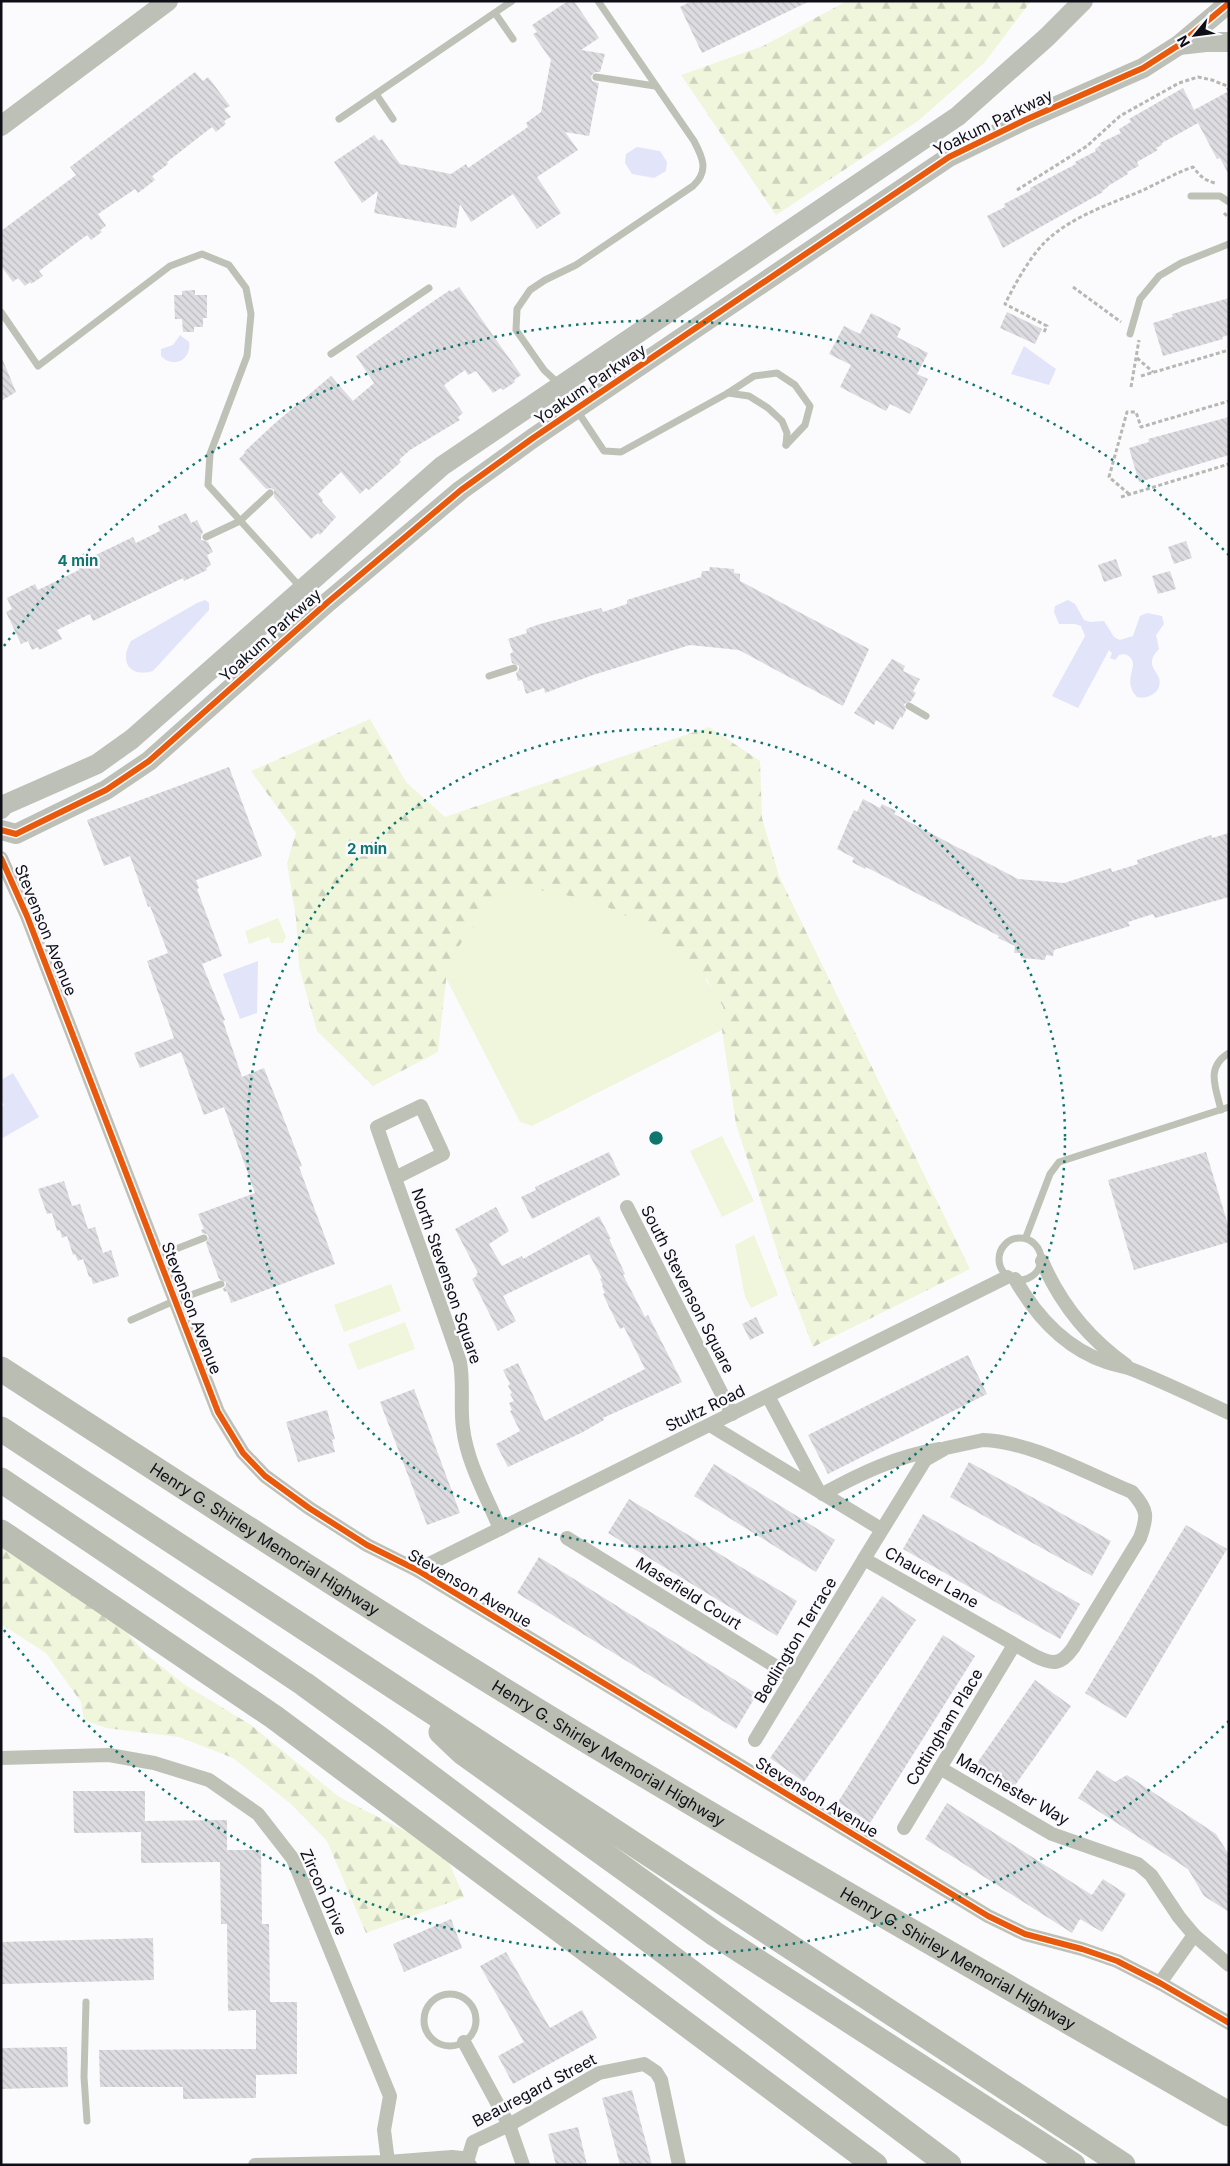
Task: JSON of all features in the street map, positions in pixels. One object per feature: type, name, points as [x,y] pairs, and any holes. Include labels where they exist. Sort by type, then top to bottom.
[{"type":"highway","name":"Henry G. Shirley Memorial Highway","points":[[1,1370],[281,1550],[574,1732],[1229,2114]]},
{"type":"highway","points":[[1,1429],[1123,2165]]},
{"type":"highway","points":[[1,1480],[304,1684],[949,2165]]},
{"type":"highway","points":[[1,1532],[274,1717],[875,2165]]},
{"type":"highway","points":[[400,1692],[462,1752],[621,1868],[715,1934],[1073,2165]]},
{"type":"highway","points":[[1001,1982],[1229,2097]]},
{"type":"street","points":[[1,126],[168,1]]},
{"type":"street","name":"Yoakum Parkway","points":[[1,809],[4,805],[97,764],[132,739],[442,466],[958,116],[1047,37],[1083,1]]},
{"type":"street","name":"Yoakum Parkway","points":[[1,830],[16,834],[106,790],[149,761],[328,602],[461,490],[577,409],[949,157],[1025,120],[1144,68],[1180,45],[1229,3]]},
{"type":"street","points":[[1180,45],[1229,42]]},
{"type":"street","name":"Stevenson Avenue","points":[[1,858],[27,916],[218,1412],[243,1453],[265,1476],[309,1508],[367,1545],[417,1570],[988,1916],[1025,1934],[1082,1949],[1117,1961],[1160,1983],[1229,2023]]},
{"type":"street","name":"North Stevenson Square","points":[[395,1178],[443,1154],[421,1106],[377,1127],[395,1178],[460,1362],[463,1379],[462,1418],[465,1441],[500,1529]]},
{"type":"street","name":"South Stevenson Square","points":[[627,1207],[732,1414]]},
{"type":"street","points":[[1042,1260],[1055,1290],[1082,1325],[1100,1345],[1130,1369]]},
{"type":"street","points":[[1011,1278],[1050,1328],[1066,1342],[1086,1354],[1107,1363],[1130,1369],[1229,1413]]},
{"type":"street","name":"Stultz Road","points":[[417,1570],[1011,1278]]},
{"type":"street","points":[[768,1396],[821,1492],[893,1459],[917,1452],[946,1448]]},
{"type":"street","name":"Chaucer Lane","points":[[710,1425],[881,1529],[864,1559],[1043,1660],[1057,1662],[1066,1658],[1140,1538],[1145,1525],[1146,1513],[1140,1502],[1132,1492],[1025,1447],[997,1440],[983,1440],[946,1448]]},
{"type":"street","points":[[881,1529],[925,1460],[946,1448]]},
{"type":"street","name":"Masefield Court","points":[[567,1538],[793,1678]]},
{"type":"street","name":"Bedlington Terrace","points":[[755,1740],[864,1559]]},
{"type":"street","name":"Cottingham Place","points":[[904,1828],[1014,1645]]},
{"type":"street","name":"Zircon Drive","points":[[1,1758],[109,1755],[154,1763],[209,1780],[258,1814],[294,1859],[390,2096],[384,2130],[388,2162]]},
{"type":"street","name":"Manchester Way","points":[[940,1768],[1052,1834],[1138,1864],[1151,1875],[1179,1917],[1194,1935],[1229,1965]]},
{"type":"street","points":[[1160,1983],[1194,1935]]},
{"type":"street","points":[[464,2042],[509,2125],[523,2165]]},
{"type":"street","name":"Beauregard Street","points":[[255,2165],[388,2162],[452,2157],[462,2158],[468,2163],[473,2142],[509,2125],[599,2073],[644,2064],[656,2072],[661,2080],[680,2165]]},
{"type":"lane","points":[[339,120],[512,1]]},
{"type":"lane","points":[[598,1],[701,154],[704,163],[703,173],[700,180],[693,186],[576,265],[545,280],[530,290],[517,309],[516,330],[544,370],[560,385],[604,451],[621,452],[728,393],[754,376],[777,373],[795,385],[810,406],[806,425],[786,445],[787,433],[782,421],[768,408],[750,396],[728,393]]},
{"type":"lane","points":[[495,13],[513,39]]},
{"type":"lane","points":[[596,78],[655,86]]},
{"type":"lane","points":[[376,94],[392,119]]},
{"type":"lane","points":[[1191,196],[1220,196],[1229,202]]},
{"type":"lane","points":[[1130,334],[1140,299],[1159,276],[1181,263],[1229,244]]},
{"type":"lane","points":[[1,312],[38,366],[170,266],[202,254],[229,265],[246,288],[251,314],[247,356],[210,454],[208,485],[302,589],[328,602]]},
{"type":"lane","points":[[331,354],[429,288]]},
{"type":"lane","points":[[206,537],[240,521],[270,493]]},
{"type":"lane","points":[[489,676],[514,668]]},
{"type":"lane","points":[[908,706],[926,716]]},
{"type":"lane","points":[[1221,1110],[1214,1072],[1219,1059],[1229,1053]]},
{"type":"lane","points":[[1026,1237],[1050,1174],[1060,1162],[1229,1107]]},
{"type":"lane","points":[[1026,1237],[1038,1246],[1042,1260],[1035,1274],[1022,1281],[1011,1278],[998,1264],[1000,1249],[1011,1238],[1026,1237]]},
{"type":"lane","points":[[157,1256],[204,1238]]},
{"type":"lane","points":[[131,1320],[174,1301],[221,1284]]},
{"type":"lane","points":[[444,1994],[462,1996],[474,2009],[476,2028],[464,2042],[447,2046],[430,2038],[423,2021],[429,2004],[444,1994]]},
{"type":"lane","points":[[86,2002],[84,2077],[87,2121]]},
{"type":"path","points":[[1017,190],[1087,146],[1120,116],[1179,83],[1198,77],[1227,86],[1229,91]]},
{"type":"path","points":[[1044,332],[1048,326],[1005,304],[1014,286],[1045,242],[1061,229],[1084,215],[1193,167],[1206,181],[1217,184]]},
{"type":"path","points":[[1074,288],[1122,322]]},
{"type":"path","points":[[1132,388],[1141,332]]},
{"type":"path","points":[[1141,376],[1229,350]]},
{"type":"path","points":[[1137,358],[1153,372]]},
{"type":"path","points":[[1129,494],[1109,477],[1128,412],[1136,412],[1141,427],[1229,401]]},
{"type":"path","points":[[1121,497],[1229,464]]},
{"type":"green space","points":[[847,1],[1031,1],[985,62],[918,121],[776,215],[681,75],[763,46]]},
{"type":"green space","points":[[370,719],[406,782],[445,817],[709,727],[760,761],[762,818],[779,876],[970,1269],[813,1347],[783,1269],[736,1124],[722,1030],[723,1007],[707,979],[448,963],[438,1052],[373,1086],[317,1031],[299,967],[296,918],[287,863],[296,833],[251,771]]},
{"type":"green space","points":[[511,886],[587,900],[612,909],[642,925],[675,950],[705,978],[723,1009],[722,1030],[532,1126],[520,1122],[446,978],[448,963],[467,934]]},
{"type":"green space","points":[[278,918],[286,937],[283,943],[271,943],[269,937],[249,944],[245,931]]},
{"type":"green space","points":[[722,1136],[754,1201],[722,1217],[690,1151]]},
{"type":"green space","points":[[754,1235],[778,1295],[751,1308],[745,1297],[735,1245]]},
{"type":"green space","points":[[391,1284],[401,1311],[344,1332],[334,1305]]},
{"type":"green space","points":[[405,1322],[415,1349],[358,1370],[348,1344]]},
{"type":"green space","points":[[1,1527],[88,1588],[147,1655],[185,1685],[251,1725],[339,1797],[444,1851],[464,1897],[366,1933],[327,1841],[291,1804],[233,1758],[179,1737],[106,1728],[84,1720],[81,1702],[46,1653],[1,1624]]},
{"type":"water","points":[[637,147],[660,151],[667,162],[666,171],[654,178],[632,174],[625,163],[626,154]]},
{"type":"water","points":[[180,335],[189,342],[188,354],[181,361],[171,362],[166,360],[161,356],[161,349],[173,345]]},
{"type":"water","points":[[1024,346],[1056,369],[1049,385],[1011,374]]},
{"type":"water","points":[[205,600],[209,603],[209,610],[153,671],[138,672],[128,666],[126,655],[131,641]]},
{"type":"water","points":[[1068,600],[1075,604],[1084,620],[1090,622],[1104,621],[1114,637],[1120,640],[1133,636],[1140,616],[1147,613],[1162,616],[1164,624],[1156,635],[1159,649],[1152,660],[1160,683],[1154,694],[1142,698],[1137,697],[1130,684],[1133,667],[1131,658],[1125,654],[1119,655],[1115,660],[1110,658],[1112,653],[1109,650],[1078,708],[1052,696],[1085,636],[1081,626],[1059,624],[1054,612],[1055,606]]},
{"type":"water","points":[[258,961],[257,1013],[240,1019],[223,974]]},
{"type":"water","points":[[13,1073],[39,1117],[1,1139],[1,1107],[4,1105],[1,1100],[1,1080]]},
{"type":"building","points":[[568,1],[574,1],[599,38],[581,50],[605,54],[600,72],[595,72],[591,76],[592,81],[599,83],[589,136],[565,132],[578,150],[537,177],[561,213],[537,229],[513,194],[471,222],[460,204],[456,228],[374,213],[378,191],[362,203],[334,162],[374,135],[379,141],[382,139],[400,164],[451,174],[466,164],[468,168],[528,127],[526,123],[541,112],[551,60],[533,34],[537,32],[532,25]]},
{"type":"building","points":[[692,1],[810,1],[702,53],[680,7]]},
{"type":"building","points":[[195,72],[203,81],[208,77],[230,106],[224,109],[231,117],[224,121],[226,124],[216,132],[212,127],[167,162],[168,164],[152,176],[155,180],[138,193],[135,189],[98,214],[106,226],[100,230],[102,232],[91,240],[87,235],[39,271],[43,276],[25,286],[18,278],[13,282],[1,266],[1,231],[76,175],[70,167]]},
{"type":"building","points":[[1183,88],[1194,110],[1229,91],[1229,175],[1220,158],[1217,159],[1198,123],[1162,143],[1162,145],[1156,148],[1158,150],[1137,162],[1139,166],[1127,172],[1128,174],[1108,186],[1103,192],[1003,248],[987,216],[1005,207],[1004,204],[1031,190],[1030,188],[1076,164],[1075,162],[1096,151],[1095,149],[1101,145],[1100,143],[1121,133],[1119,129],[1131,122],[1129,119]]},
{"type":"building","points":[[459,287],[521,375],[514,380],[515,382],[503,390],[501,388],[493,393],[476,371],[468,375],[465,370],[444,385],[463,413],[458,417],[460,420],[410,450],[399,460],[401,462],[369,490],[366,488],[360,494],[341,472],[318,494],[323,500],[322,502],[336,517],[320,535],[318,533],[311,539],[274,497],[274,490],[271,488],[266,489],[239,459],[274,424],[331,376],[353,401],[374,383],[356,356],[450,290],[451,292]]},
{"type":"building","points":[[195,290],[195,295],[207,295],[207,318],[203,318],[203,327],[194,327],[194,332],[183,332],[182,319],[175,319],[174,295],[182,295],[182,291]]},
{"type":"building","points":[[1229,298],[1229,335],[1222,337],[1223,339],[1163,356],[1153,323],[1173,317],[1172,314]]},
{"type":"building","points":[[1007,312],[1042,329],[1035,344],[1000,328]]},
{"type":"building","points":[[871,313],[901,328],[897,337],[928,353],[917,374],[928,379],[910,414],[890,404],[886,411],[840,387],[851,365],[829,354],[844,326],[860,334]]},
{"type":"building","points":[[1,356],[16,392],[1,401]]},
{"type":"building","points":[[1229,417],[1229,455],[1139,482],[1129,448],[1149,442],[1148,439]]},
{"type":"building","points":[[186,513],[191,523],[197,520],[203,532],[201,540],[208,542],[213,552],[207,555],[211,565],[206,568],[207,570],[184,581],[183,578],[93,621],[90,614],[57,630],[62,639],[39,650],[38,647],[32,650],[28,641],[21,644],[6,612],[12,609],[7,598],[35,584],[38,590],[79,570],[77,564],[133,537],[136,543],[160,531],[158,526]]},
{"type":"building","points":[[1186,541],[1192,558],[1174,564],[1168,547]]},
{"type":"building","points":[[1116,559],[1122,576],[1104,582],[1098,565]]},
{"type":"building","points":[[710,567],[734,569],[734,573],[740,574],[740,581],[869,649],[843,706],[739,650],[690,645],[593,675],[545,693],[544,688],[526,694],[522,680],[518,681],[516,673],[519,670],[519,666],[512,663],[510,654],[513,652],[508,639],[527,633],[526,629],[540,624],[601,608],[603,612],[627,604],[627,600],[701,577],[702,571],[709,571]]},
{"type":"building","points":[[1170,571],[1176,589],[1158,594],[1152,576]]},
{"type":"building","points":[[892,659],[905,666],[903,671],[920,679],[913,691],[916,693],[911,701],[904,704],[906,710],[893,730],[876,720],[874,725],[854,713]]},
{"type":"building","points":[[229,767],[262,856],[196,880],[199,888],[197,889],[222,956],[202,964],[225,1020],[223,1021],[242,1077],[264,1068],[302,1166],[299,1167],[335,1264],[231,1303],[227,1291],[224,1292],[223,1289],[226,1282],[219,1279],[206,1243],[209,1237],[207,1234],[202,1233],[201,1230],[204,1229],[198,1214],[255,1193],[224,1107],[204,1115],[181,1052],[140,1068],[134,1053],[174,1038],[147,961],[168,953],[150,906],[148,907],[130,856],[104,866],[87,820]]},
{"type":"building","points":[[863,799],[880,808],[882,804],[896,811],[894,814],[1018,879],[1064,883],[1111,868],[1112,872],[1138,864],[1137,860],[1211,835],[1212,838],[1229,833],[1229,897],[1155,918],[1153,914],[1128,922],[1130,926],[1054,950],[1053,956],[1046,955],[1045,960],[1021,958],[1022,953],[1014,953],[1015,946],[998,938],[999,936],[866,867],[865,869],[852,862],[854,858],[837,849],[854,810],[857,812]]},
{"type":"building","points":[[609,1152],[620,1175],[532,1219],[521,1197],[536,1190],[535,1187]]},
{"type":"building","points":[[1206,1152],[1229,1228],[1229,1242],[1134,1270],[1108,1180]]},
{"type":"building","points":[[64,1181],[72,1206],[80,1204],[88,1229],[95,1227],[103,1253],[111,1250],[119,1276],[93,1284],[83,1259],[78,1261],[75,1254],[73,1255],[67,1236],[62,1238],[60,1230],[57,1231],[52,1213],[47,1214],[38,1189]]},
{"type":"building","points":[[496,1207],[509,1231],[489,1244],[502,1266],[522,1256],[523,1259],[599,1216],[611,1239],[609,1239],[625,1274],[623,1275],[645,1317],[648,1315],[682,1382],[603,1418],[604,1420],[581,1433],[508,1467],[496,1444],[520,1431],[510,1411],[512,1410],[509,1403],[514,1401],[508,1386],[510,1384],[503,1370],[518,1363],[545,1421],[645,1369],[624,1327],[620,1329],[609,1307],[603,1294],[605,1293],[600,1279],[602,1278],[589,1254],[503,1296],[516,1321],[498,1331],[472,1279],[478,1273],[455,1229]]},
{"type":"building","points":[[756,1317],[764,1333],[750,1340],[742,1324]]},
{"type":"building","points":[[968,1355],[987,1394],[828,1474],[808,1435]]},
{"type":"building","points":[[414,1389],[460,1513],[427,1525],[380,1402]]},
{"type":"building","points":[[327,1410],[335,1439],[332,1440],[335,1452],[298,1462],[286,1422]]},
{"type":"building","points":[[969,1462],[1111,1541],[1092,1576],[950,1497]]},
{"type":"building","points":[[714,1464],[835,1540],[816,1572],[694,1496]]},
{"type":"building","points":[[629,1499],[797,1601],[777,1636],[608,1533]]},
{"type":"building","points":[[923,1514],[1080,1604],[1060,1639],[903,1549]]},
{"type":"building","points":[[1186,1525],[1227,1549],[1126,1718],[1085,1693]]},
{"type":"building","points":[[539,1557],[757,1694],[736,1729],[517,1593]]},
{"type":"building","points":[[882,1596],[916,1620],[804,1782],[770,1758]]},
{"type":"building","points":[[943,1635],[975,1656],[870,1823],[838,1802]]},
{"type":"building","points":[[1035,1680],[1071,1706],[1011,1791],[975,1766]]},
{"type":"building","points":[[1097,1770],[1115,1782],[1127,1775],[1216,1834],[1229,1855],[1229,1912],[1204,1896],[1188,1869],[1078,1798]]},
{"type":"building","points":[[73,1791],[145,1791],[145,1821],[227,1820],[227,1850],[261,1850],[262,1924],[269,1924],[270,2002],[297,2002],[297,2074],[256,2075],[256,2098],[183,2099],[183,2087],[100,2087],[99,2050],[256,2049],[256,2010],[228,2011],[227,1924],[221,1924],[220,1862],[141,1863],[141,1832],[74,1833]]},
{"type":"building","points":[[947,1803],[1092,1895],[1103,1879],[1126,1894],[1102,1932],[1080,1919],[1072,1933],[925,1839]]},
{"type":"building","points":[[451,1919],[462,1948],[404,1972],[393,1944]]},
{"type":"building","points":[[153,1938],[154,1980],[1,1984],[1,1942]]},
{"type":"building","points":[[506,1952],[550,2028],[582,2010],[597,2038],[513,2084],[498,2056],[524,2042],[480,1966]]},
{"type":"building","points":[[67,2047],[68,2087],[1,2089],[1,2048]]},
{"type":"building","points":[[632,2090],[652,2165],[620,2165],[602,2098]]},
{"type":"building","points":[[578,2127],[587,2165],[556,2165],[548,2134]]},
{"type":"cycle path","points":[[1,830],[16,834],[106,790],[149,761],[328,602],[461,490],[533,438],[949,157],[1025,120],[1143,68],[1179,45],[1229,3]]},
{"type":"cycle path","points":[[1,858],[27,916],[218,1412],[243,1453],[265,1476],[309,1508],[367,1545],[417,1570],[988,1916],[1025,1934],[1082,1949],[1117,1961],[1160,1983],[1229,2023]]}]
